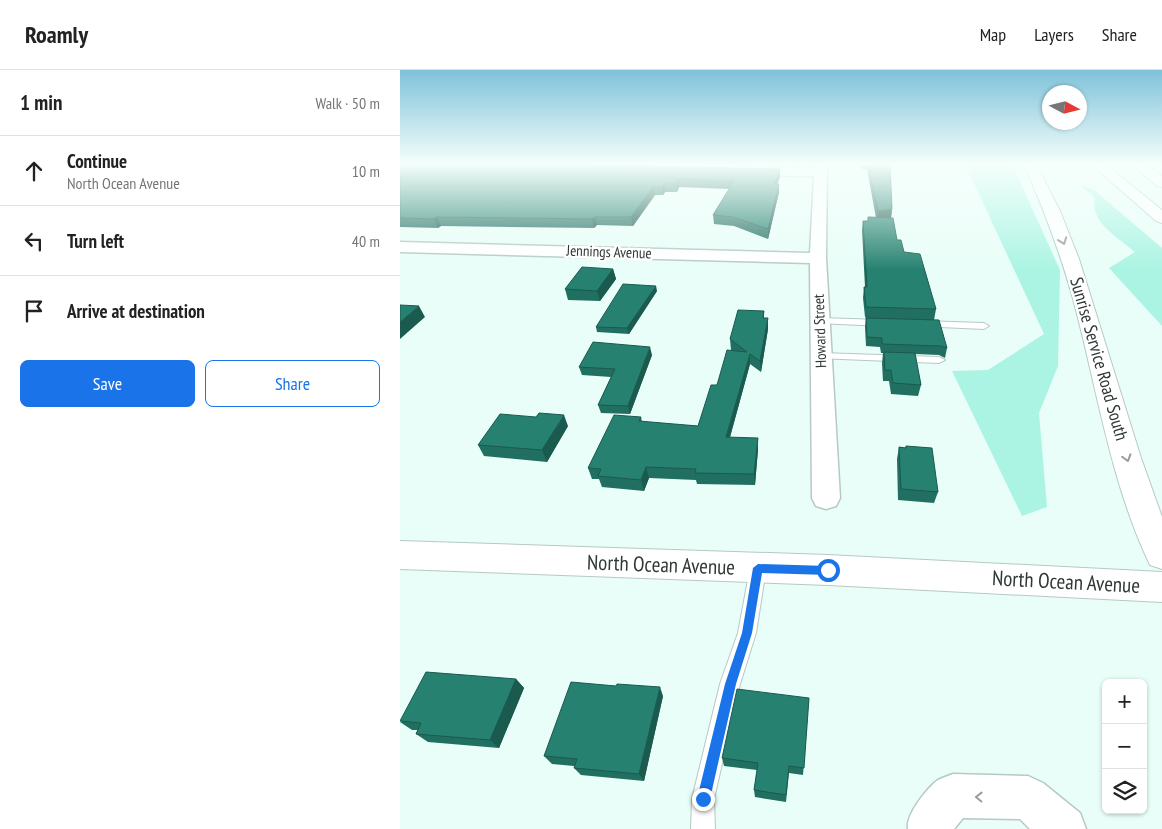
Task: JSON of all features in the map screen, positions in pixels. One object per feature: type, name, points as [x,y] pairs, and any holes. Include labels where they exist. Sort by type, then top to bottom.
[{"type":"main road","name":"Sunrise Service Road South","points":[[1046,199],[1074,270],[1147,523],[1162,555]]},
{"type":"main road","points":[[1139,199],[1162,218]]},
{"type":"main road","name":"North Ocean Avenue","points":[[400,555],[828,570],[1162,587]]},
{"type":"street","name":"Howard Street","points":[[820,199],[818,258],[826,498]]},
{"type":"street","name":"Jennings Avenue","points":[[400,247],[818,258]]},
{"type":"street","points":[[930,829],[929,824],[953,796],[1032,813],[1064,829]]},
{"type":"lane","points":[[820,321],[984,326]]},
{"type":"lane","points":[[821,356],[939,360]]},
{"type":"lane","points":[[703,829],[703,799],[730,684],[747,633],[758,568]]},
{"type":"green space","points":[[981,199],[1028,199],[1060,270],[1058,366],[1039,413],[1047,507],[1022,516],[952,371],[988,370],[1044,334]]},
{"type":"green space","points":[[1095,199],[1105,199],[1162,248],[1162,326],[1109,268],[1135,252],[1107,229],[1096,215]]},
{"type":"building","points":[[400,199],[644,199],[631,217],[595,217],[592,219],[400,218]]},
{"type":"building","points":[[723,199],[775,199],[768,229],[733,217],[713,215]]},
{"type":"building","points":[[876,199],[892,199],[892,209],[878,211]]},
{"type":"building","points":[[868,217],[893,218],[897,240],[901,240],[904,252],[920,254],[936,309],[866,307],[864,287],[867,287],[863,221],[868,221]]},
{"type":"building","points":[[582,267],[613,269],[597,291],[565,289]]},
{"type":"building","points":[[623,284],[656,286],[627,328],[596,327]]},
{"type":"building","points":[[400,305],[419,306],[400,322]]},
{"type":"building","points":[[738,310],[764,311],[763,318],[768,318],[760,361],[750,354],[726,437],[758,438],[754,474],[695,473],[696,469],[646,467],[641,480],[598,476],[601,469],[588,468],[614,415],[641,417],[639,421],[698,426],[711,385],[717,385],[727,350],[747,352],[730,339]]},
{"type":"building","points":[[866,318],[939,320],[947,348],[941,346],[882,344],[882,338],[867,337]]},
{"type":"building","points":[[593,342],[650,347],[628,406],[598,405],[615,369],[579,367]]},
{"type":"building","points":[[884,352],[915,353],[921,385],[893,383],[891,370],[885,370]]},
{"type":"building","points":[[539,413],[564,415],[542,450],[478,445],[500,414],[536,417]]},
{"type":"building","points":[[906,446],[932,448],[938,492],[901,489],[899,447],[906,448]]},
{"type":"building","points":[[426,672],[516,679],[490,740],[416,734],[421,723],[400,721]]},
{"type":"building","points":[[571,682],[660,687],[639,774],[574,768],[577,759],[544,756]]},
{"type":"building","points":[[737,689],[809,698],[804,768],[789,766],[786,795],[754,790],[758,763],[722,758]]},
{"type":"route","points":[[703,799],[730,684],[747,633],[758,568],[828,570]]}]
